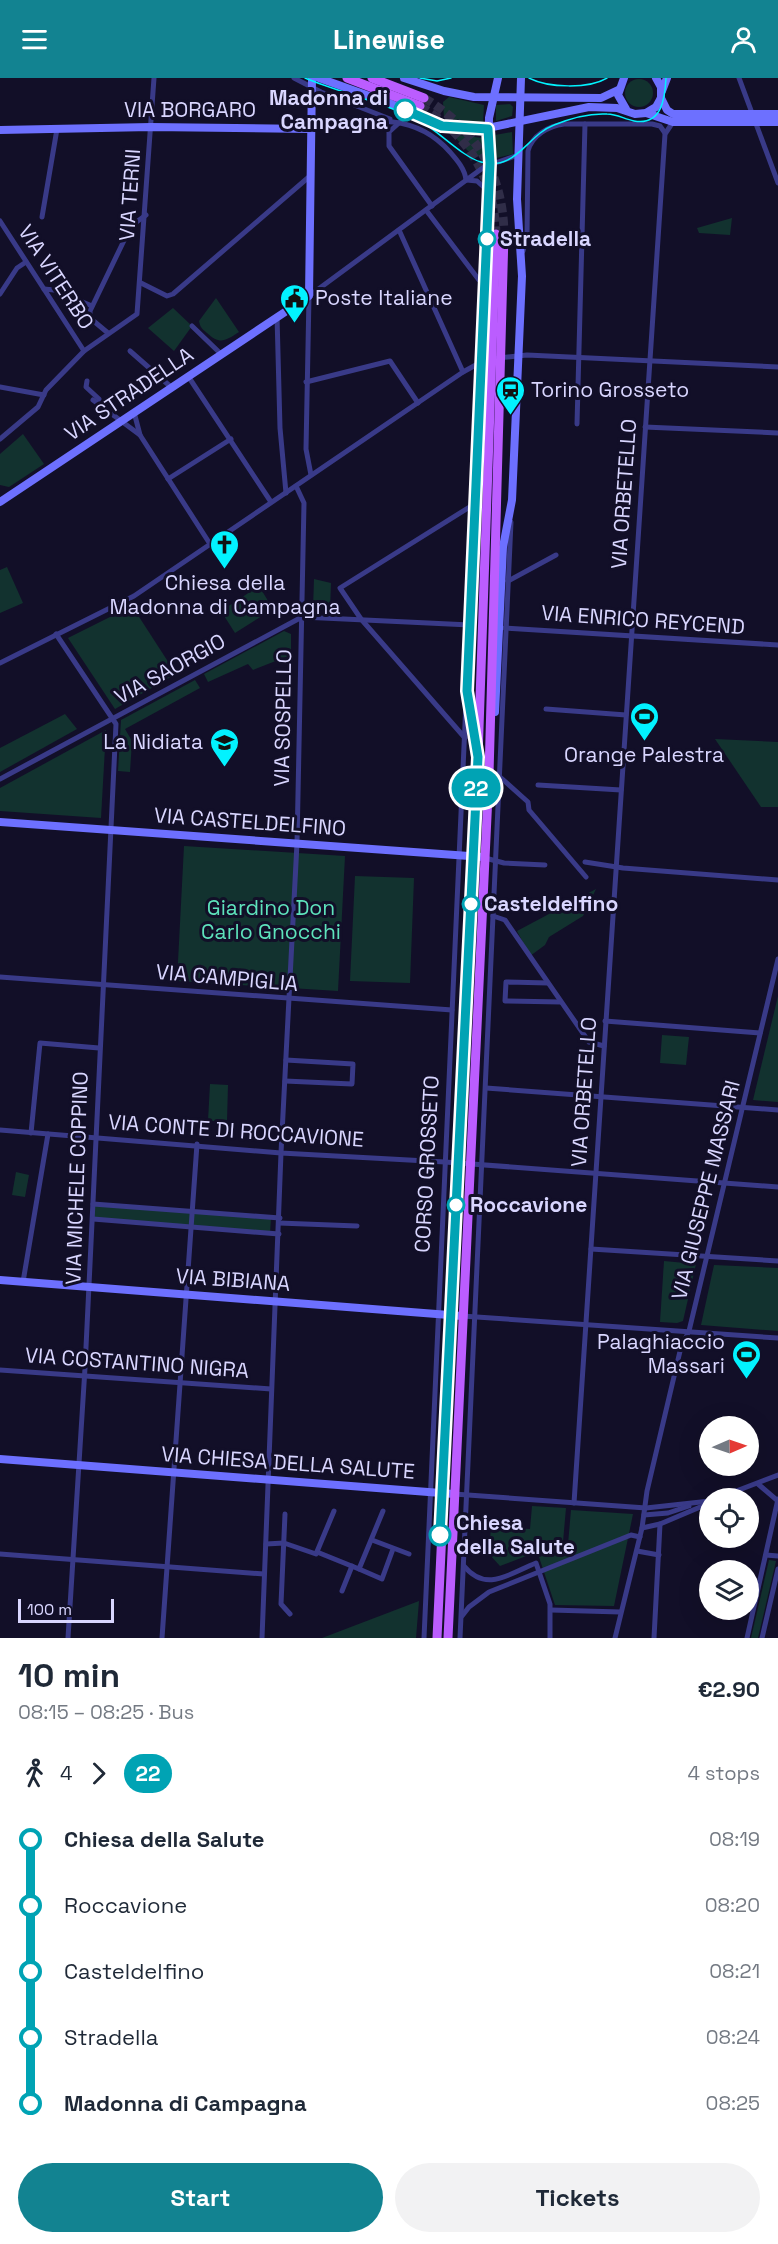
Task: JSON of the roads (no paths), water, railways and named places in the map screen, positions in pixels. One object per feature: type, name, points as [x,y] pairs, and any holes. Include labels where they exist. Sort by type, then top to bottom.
[{"type":"main road","points":[[347,78],[422,102],[372,78]]},
{"type":"main road","points":[[491,359],[500,234]]},
{"type":"main road","name":"CORSO GROSSETO","points":[[448,1638],[470,1164],[478,857],[478,757],[491,359]]},
{"type":"main road","name":"CORSO GROSSETO","points":[[437,1638],[458,1163],[478,857],[489,770],[491,359]]},
{"type":"street","name":"VIA TERNI","points":[[108,333],[137,314],[141,284],[154,78]]},
{"type":"street","points":[[294,78],[397,121],[389,132],[389,146],[432,206]]},
{"type":"street","points":[[311,475],[306,449],[306,382],[312,78]]},
{"type":"street","points":[[319,78],[389,103],[435,124],[462,129],[488,129],[589,107],[626,109],[635,114],[646,113],[673,122],[754,118],[778,114]]},
{"type":"street","points":[[493,98],[498,78]]},
{"type":"street","points":[[520,98],[521,78]]},
{"type":"street","points":[[624,78],[618,90],[620,100],[626,109]]},
{"type":"street","points":[[656,78],[665,107],[673,114],[754,118],[778,122]]},
{"type":"street","points":[[646,113],[656,107],[667,78]]},
{"type":"street","points":[[739,78],[778,183]]},
{"type":"street","points":[[409,79],[444,91],[493,98],[601,98],[618,90]]},
{"type":"street","name":"CORSO GROSSETO","points":[[424,1638],[481,378],[491,359],[485,282],[490,164],[488,129],[493,98]]},
{"type":"street","name":"CORSO GROSSETO","points":[[460,1638],[519,354],[522,254],[518,211],[520,98]]},
{"type":"street","name":"VIA BORGARO","points":[[0,130],[151,127],[311,129],[397,121],[427,133],[451,152],[463,168],[466,180]]},
{"type":"street","points":[[577,424],[585,124],[652,124],[660,126],[665,133],[673,122]]},
{"type":"street","name":"CORSO GROSSETO","points":[[522,254],[527,237],[530,146],[540,134],[558,125],[585,124]]},
{"type":"street","points":[[42,217],[57,129]]},
{"type":"street","name":"VIA ORBETELLO","points":[[574,1503],[665,133]]},
{"type":"street","name":"VIA STRADELLA","points":[[0,502],[309,296],[466,180],[490,164],[518,155]]},
{"type":"street","points":[[141,284],[167,296],[173,294],[310,176]]},
{"type":"street","points":[[466,180],[477,181],[489,192]]},
{"type":"street","points":[[426,210],[479,280],[485,282]]},
{"type":"street","points":[[0,440],[38,407],[44,395],[84,351],[108,333],[90,318],[92,306],[131,226],[146,214]]},
{"type":"street","name":"VIA VITERBO","points":[[0,221],[84,351]]},
{"type":"street","points":[[399,230],[463,372],[481,378]]},
{"type":"street","points":[[0,294],[13,273],[26,262]]},
{"type":"street","points":[[44,289],[54,290],[92,306]]},
{"type":"street","points":[[277,316],[280,428],[286,493]]},
{"type":"street","points":[[192,326],[221,354]]},
{"type":"street","points":[[130,351],[171,387]]},
{"type":"street","points":[[0,663],[134,596],[463,372],[491,359],[519,354],[778,367]]},
{"type":"street","points":[[306,382],[390,361],[418,403]]},
{"type":"street","points":[[188,376],[271,502]]},
{"type":"street","points":[[87,381],[86,387],[99,399],[102,407]]},
{"type":"street","points":[[0,387],[44,395]]},
{"type":"street","points":[[93,400],[140,435]]},
{"type":"street","points":[[134,412],[140,435],[210,544]]},
{"type":"street","points":[[645,427],[778,433]]},
{"type":"street","points":[[168,480],[231,439]]},
{"type":"street","name":"VIA SOSPELLO","points":[[262,1638],[281,1153],[297,843],[304,503],[296,486]]},
{"type":"street","name":"CORSO GROSSETO","points":[[489,770],[494,736],[504,547],[512,500]]},
{"type":"street","points":[[465,738],[361,619],[340,588],[476,503]]},
{"type":"street","points":[[455,516],[470,514],[475,517]]},
{"type":"street","points":[[508,581],[556,555]]},
{"type":"street","points":[[302,616],[470,625]]},
{"type":"street","name":"VIA SAORGIO","points":[[0,779],[302,616]]},
{"type":"street","name":"VIA ENRICO REYCEND","points":[[506,628],[778,645]]},
{"type":"street","points":[[57,634],[112,719]]},
{"type":"street","name":"CORSO GROSSETO","points":[[467,691],[478,757]]},
{"type":"street","points":[[546,709],[626,715]]},
{"type":"street","name":"VIA MICHELE COPPINO","points":[[68,1638],[93,1219],[99,1048],[116,724],[112,719]]},
{"type":"street","points":[[500,777],[528,802],[529,810],[586,877]]},
{"type":"street","points":[[538,785],[621,790]]},
{"type":"street","name":"VIA CASTELDELFINO","points":[[0,822],[459,855],[545,865]]},
{"type":"street","points":[[585,862],[778,880]]},
{"type":"street","points":[[493,916],[503,918],[589,1042],[604,1046]]},
{"type":"street","name":"VIA GIUSEPPE MASSARI","points":[[615,1638],[637,1551],[647,1491],[681,1347],[689,1331],[778,960]]},
{"type":"street","name":"VIA CAMPIGLIA","points":[[0,977],[289,1000],[452,1010]]},
{"type":"street","points":[[548,983],[506,982],[505,1001],[561,1002]]},
{"type":"street","points":[[605,1021],[760,1033]]},
{"type":"street","points":[[31,1133],[40,1043],[99,1048]]},
{"type":"street","points":[[285,1081],[352,1084],[353,1064],[286,1060]]},
{"type":"street","points":[[486,1088],[778,1110]]},
{"type":"street","name":"VIA CONTE DI ROCCAVIONE","points":[[0,1131],[778,1187]]},
{"type":"street","points":[[23,1282],[48,1134]]},
{"type":"street","points":[[162,1638],[197,1144]]},
{"type":"street","points":[[93,1204],[357,1226]]},
{"type":"street","points":[[93,1219],[279,1234]]},
{"type":"street","points":[[591,1249],[778,1261]]},
{"type":"street","name":"VIA BIBIANA","points":[[0,1280],[462,1316]]},
{"type":"street","points":[[462,1316],[778,1338]]},
{"type":"street","name":"VIA COSTANTINO NIGRA","points":[[0,1370],[271,1389]]},
{"type":"street","name":"VIA CHIESA DELLA SALUTE","points":[[0,1459],[574,1503],[645,1512],[699,1504]]},
{"type":"street","points":[[747,1488],[778,1475]]},
{"type":"street","points":[[747,1638],[778,1500],[758,1484]]},
{"type":"street","points":[[642,1528],[660,1524],[699,1507]]},
{"type":"street","points":[[317,1552],[334,1511]]},
{"type":"street","points":[[359,1569],[383,1511]]},
{"type":"street","points":[[285,1514],[281,1604],[290,1614]]},
{"type":"street","points":[[654,1638],[660,1524]]},
{"type":"street","points":[[461,1617],[469,1607],[489,1592],[631,1535],[640,1537]]},
{"type":"street","points":[[372,1540],[409,1554]]},
{"type":"street","points":[[266,1544],[284,1543],[317,1552],[382,1579],[393,1548]]},
{"type":"street","points":[[637,1551],[659,1555]]},
{"type":"street","points":[[0,1554],[264,1574]]},
{"type":"street","points":[[766,1555],[778,1556]]},
{"type":"street","points":[[464,1566],[476,1578],[487,1582],[536,1563],[551,1610],[550,1638]]},
{"type":"street","points":[[342,1591],[352,1566]]},
{"type":"street","points":[[762,1638],[778,1569]]},
{"type":"street","points":[[551,1610],[620,1612]]},
{"type":"tunnel","points":[[424,98],[458,124],[483,155],[498,192],[504,234]]},
{"type":"tunnel","points":[[420,106],[452,130],[476,160],[490,194],[496,234]]},
{"type":"tram line","points":[[305,78],[417,119],[466,155],[481,162],[493,164],[512,157],[545,130],[573,118],[600,114],[614,115],[634,121],[651,119],[663,102],[666,78]]},
{"type":"tram line","points":[[420,78],[437,81],[451,78]]},
{"type":"tram line","points":[[529,78],[547,84],[568,86],[590,84],[607,78]]},
{"type":"place","name":"Madonna di Campagna","points":[[405,110]]},
{"type":"place","name":"Stradella","points":[[487,239]]},
{"type":"place","name":"Poste Italiane","points":[[294,324]]},
{"type":"place","name":"Torino Grosseto","points":[[510,416]]},
{"type":"place","name":"Chiesa della Madonna di Campagna","points":[[225,570]]},
{"type":"place","name":"Orange Palestra","points":[[644,742]]},
{"type":"place","name":"La Nidiata","points":[[224,768]]},
{"type":"place","name":"Casteldelfino","points":[[471,904]]},
{"type":"place","name":"Roccavione","points":[[456,1205]]},
{"type":"place","name":"Palaghiaccio Massari","points":[[746,1380]]},
{"type":"place","name":"Chiesa della Salute","points":[[440,1535]]},
{"type":"park label","name":"Giardino Don Carlo Gnocchi","points":[[271,920]]}]
